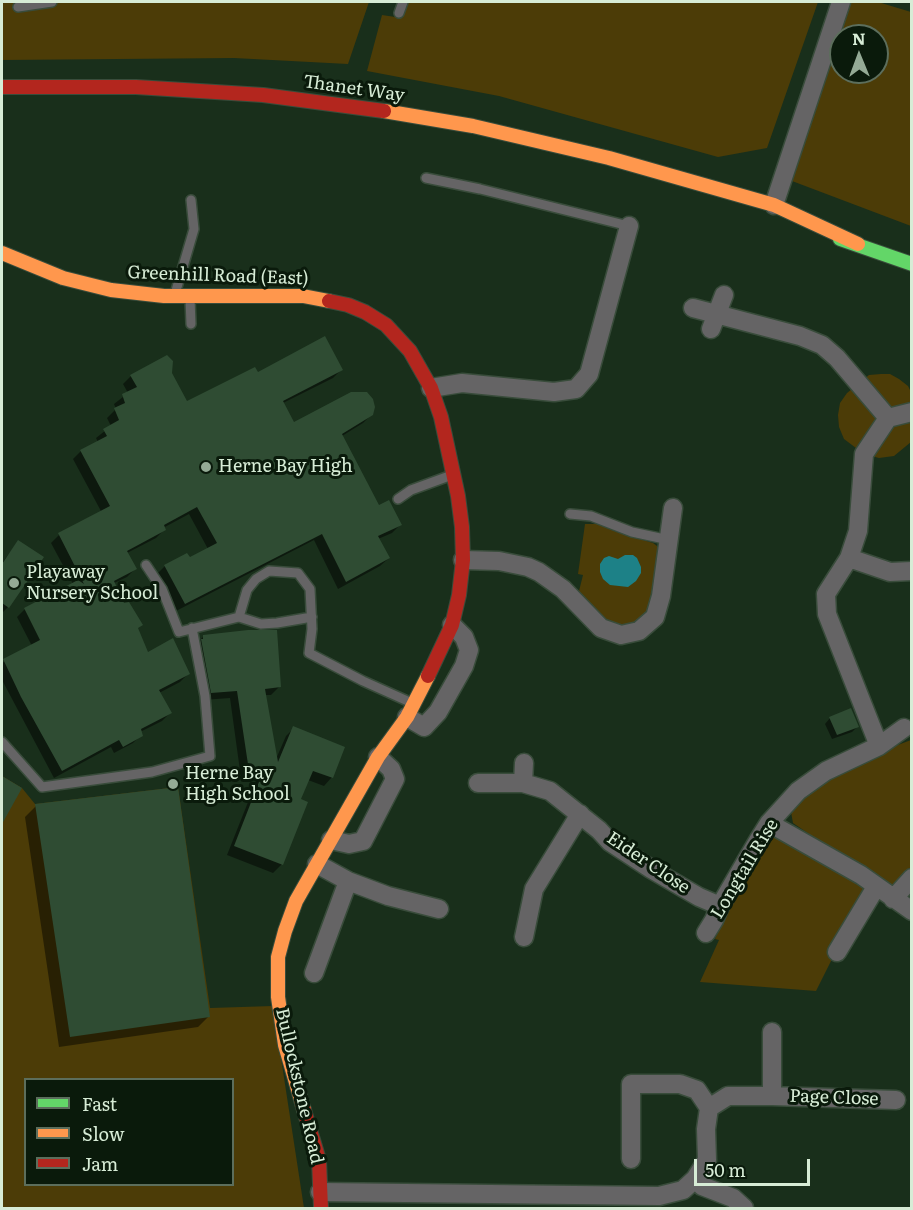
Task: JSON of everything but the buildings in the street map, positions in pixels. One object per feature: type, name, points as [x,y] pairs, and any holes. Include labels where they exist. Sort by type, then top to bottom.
[{"type":"street","points":[[774,205],[841,2]]},
{"type":"street","name":"Thanet Way","points":[[2,87],[136,87],[263,95],[348,105],[473,126],[609,158],[774,205],[858,244]]},
{"type":"street","name":"Thanet Way","points":[[693,183],[769,218],[858,244],[912,264]]},
{"type":"street","points":[[431,388],[462,383],[554,392],[576,389],[589,374],[629,226]]},
{"type":"street","name":"Greenhill Road (East)","points":[[2,253],[63,278],[111,290],[175,296],[303,296],[339,302],[365,312]]},
{"type":"street","points":[[714,321],[724,295]]},
{"type":"street","points":[[693,308],[714,321],[800,336],[822,345],[837,358],[888,418]]},
{"type":"street","name":"Bullockstone Road","points":[[321,1200],[318,1160],[285,1045],[278,997],[278,957],[297,901],[316,864],[378,757],[411,711],[441,651],[452,625],[459,595],[463,560],[462,527],[454,474],[441,417],[431,388],[417,360],[396,334],[365,312]]},
{"type":"street","points":[[879,746],[826,615],[826,594],[849,558],[858,531],[864,454],[888,418],[912,412]]},
{"type":"street","points":[[463,560],[512,563],[539,572],[563,589],[601,628],[621,635],[639,631],[655,617],[664,579],[674,508]]},
{"type":"street","points":[[849,558],[890,572],[912,571]]},
{"type":"street","points":[[411,711],[424,727],[438,712],[464,666],[469,651],[464,637],[452,625]]},
{"type":"street","name":"Longtail Rise","points":[[706,933],[769,823],[798,791],[826,771],[879,746],[908,727]]},
{"type":"street","points":[[331,840],[349,844],[363,841],[395,779],[390,769],[378,757]]},
{"type":"street","points":[[523,783],[524,763]]},
{"type":"street","name":"Eider Close","points":[[478,783],[523,783],[550,791],[580,814],[610,842],[699,897],[720,906]]},
{"type":"street","points":[[524,937],[534,889],[580,814]]},
{"type":"street","points":[[769,823],[861,875],[912,911]]},
{"type":"street","points":[[316,864],[388,896],[439,909]]},
{"type":"street","points":[[893,899],[912,878]]},
{"type":"street","points":[[314,973],[348,880]]},
{"type":"street","points":[[837,952],[876,887]]},
{"type":"street","points":[[772,1032],[772,1096]]},
{"type":"street","points":[[321,1200],[610,1202],[659,1196],[683,1190],[695,1179],[707,1160],[706,1129],[709,1108],[697,1090],[680,1084],[632,1084],[631,1159]]},
{"type":"street","name":"Page Close","points":[[709,1108],[728,1096],[896,1100]]},
{"type":"street","points":[[695,1179],[702,1186],[733,1198],[744,1209]]},
{"type":"lane","points":[[18,7],[52,2]]},
{"type":"lane","points":[[399,13],[403,2]]},
{"type":"lane","points":[[426,178],[629,226]]},
{"type":"lane","points":[[175,296],[194,229],[191,200]]},
{"type":"lane","points":[[190,296],[191,324]]},
{"type":"lane","points":[[398,499],[411,490],[454,474]]},
{"type":"lane","points":[[570,514],[591,516],[632,532],[669,540]]},
{"type":"lane","points":[[146,565],[162,589],[179,632],[238,617],[261,624],[312,617]]},
{"type":"lane","points":[[238,617],[243,600],[256,579],[269,571],[298,573],[310,589],[312,617],[309,653],[363,681],[411,711]]},
{"type":"lane","points":[[2,742],[42,787],[153,772],[210,756],[205,696],[192,628]]},
{"type":"shaded area","points":[[2,2],[369,2],[348,64],[234,58],[2,60]]},
{"type":"shaded area","points":[[408,2],[818,2],[767,148],[718,157],[499,96],[367,71],[382,15],[402,18]]},
{"type":"shaded area","points":[[848,2],[878,2],[911,12],[911,226],[792,181],[829,63],[829,84],[889,84],[889,24],[841,24]]},
{"type":"shaded area","points":[[890,374],[908,386],[911,392],[911,442],[894,456],[879,458],[864,454],[844,439],[839,427],[838,415],[840,403],[847,393],[869,375]]},
{"type":"shaded area","points":[[585,524],[598,524],[657,546],[660,562],[647,616],[632,626],[613,625],[578,595],[583,575],[578,574]]},
{"type":"shaded area","points":[[911,740],[911,870],[892,887],[882,883],[832,959],[816,991],[700,982],[719,940],[715,939],[726,914],[769,836],[776,833],[810,841],[809,834],[793,823],[791,812],[794,806],[832,775]]},
{"type":"shaded area","points":[[2,776],[22,788],[35,804],[178,787],[210,1008],[273,1006],[304,1208],[2,1208]]},
{"type":"water","points":[[625,555],[633,555],[637,558],[641,573],[628,587],[610,585],[603,579],[600,564],[604,558],[609,556],[618,559]]},
{"type":"traffic: fast","points":[[840,239],[912,264]]},
{"type":"traffic: slow","points":[[384,111],[473,126],[609,158],[774,205],[858,244]]},
{"type":"traffic: slow","points":[[2,253],[63,278],[111,290],[164,296],[303,296],[329,301]]},
{"type":"traffic: slow","points":[[304,1110],[285,1045],[278,997],[278,957],[285,931],[296,901],[378,757],[407,717],[428,676]]},
{"type":"traffic: jam","points":[[2,87],[136,87],[263,95],[384,111]]},
{"type":"traffic: jam","points":[[329,301],[365,312],[386,325],[410,351],[431,388],[441,417],[458,496],[463,560],[459,595],[452,625],[428,676]]},
{"type":"traffic: jam","points":[[304,1110],[319,1160],[321,1208]]},
{"type":"place","name":"Herne Bay High","points":[[206,467]]},
{"type":"place","name":"Playaway Nursery School","points":[[14,583]]},
{"type":"place","name":"Herne Bay High School","points":[[173,784]]}]
